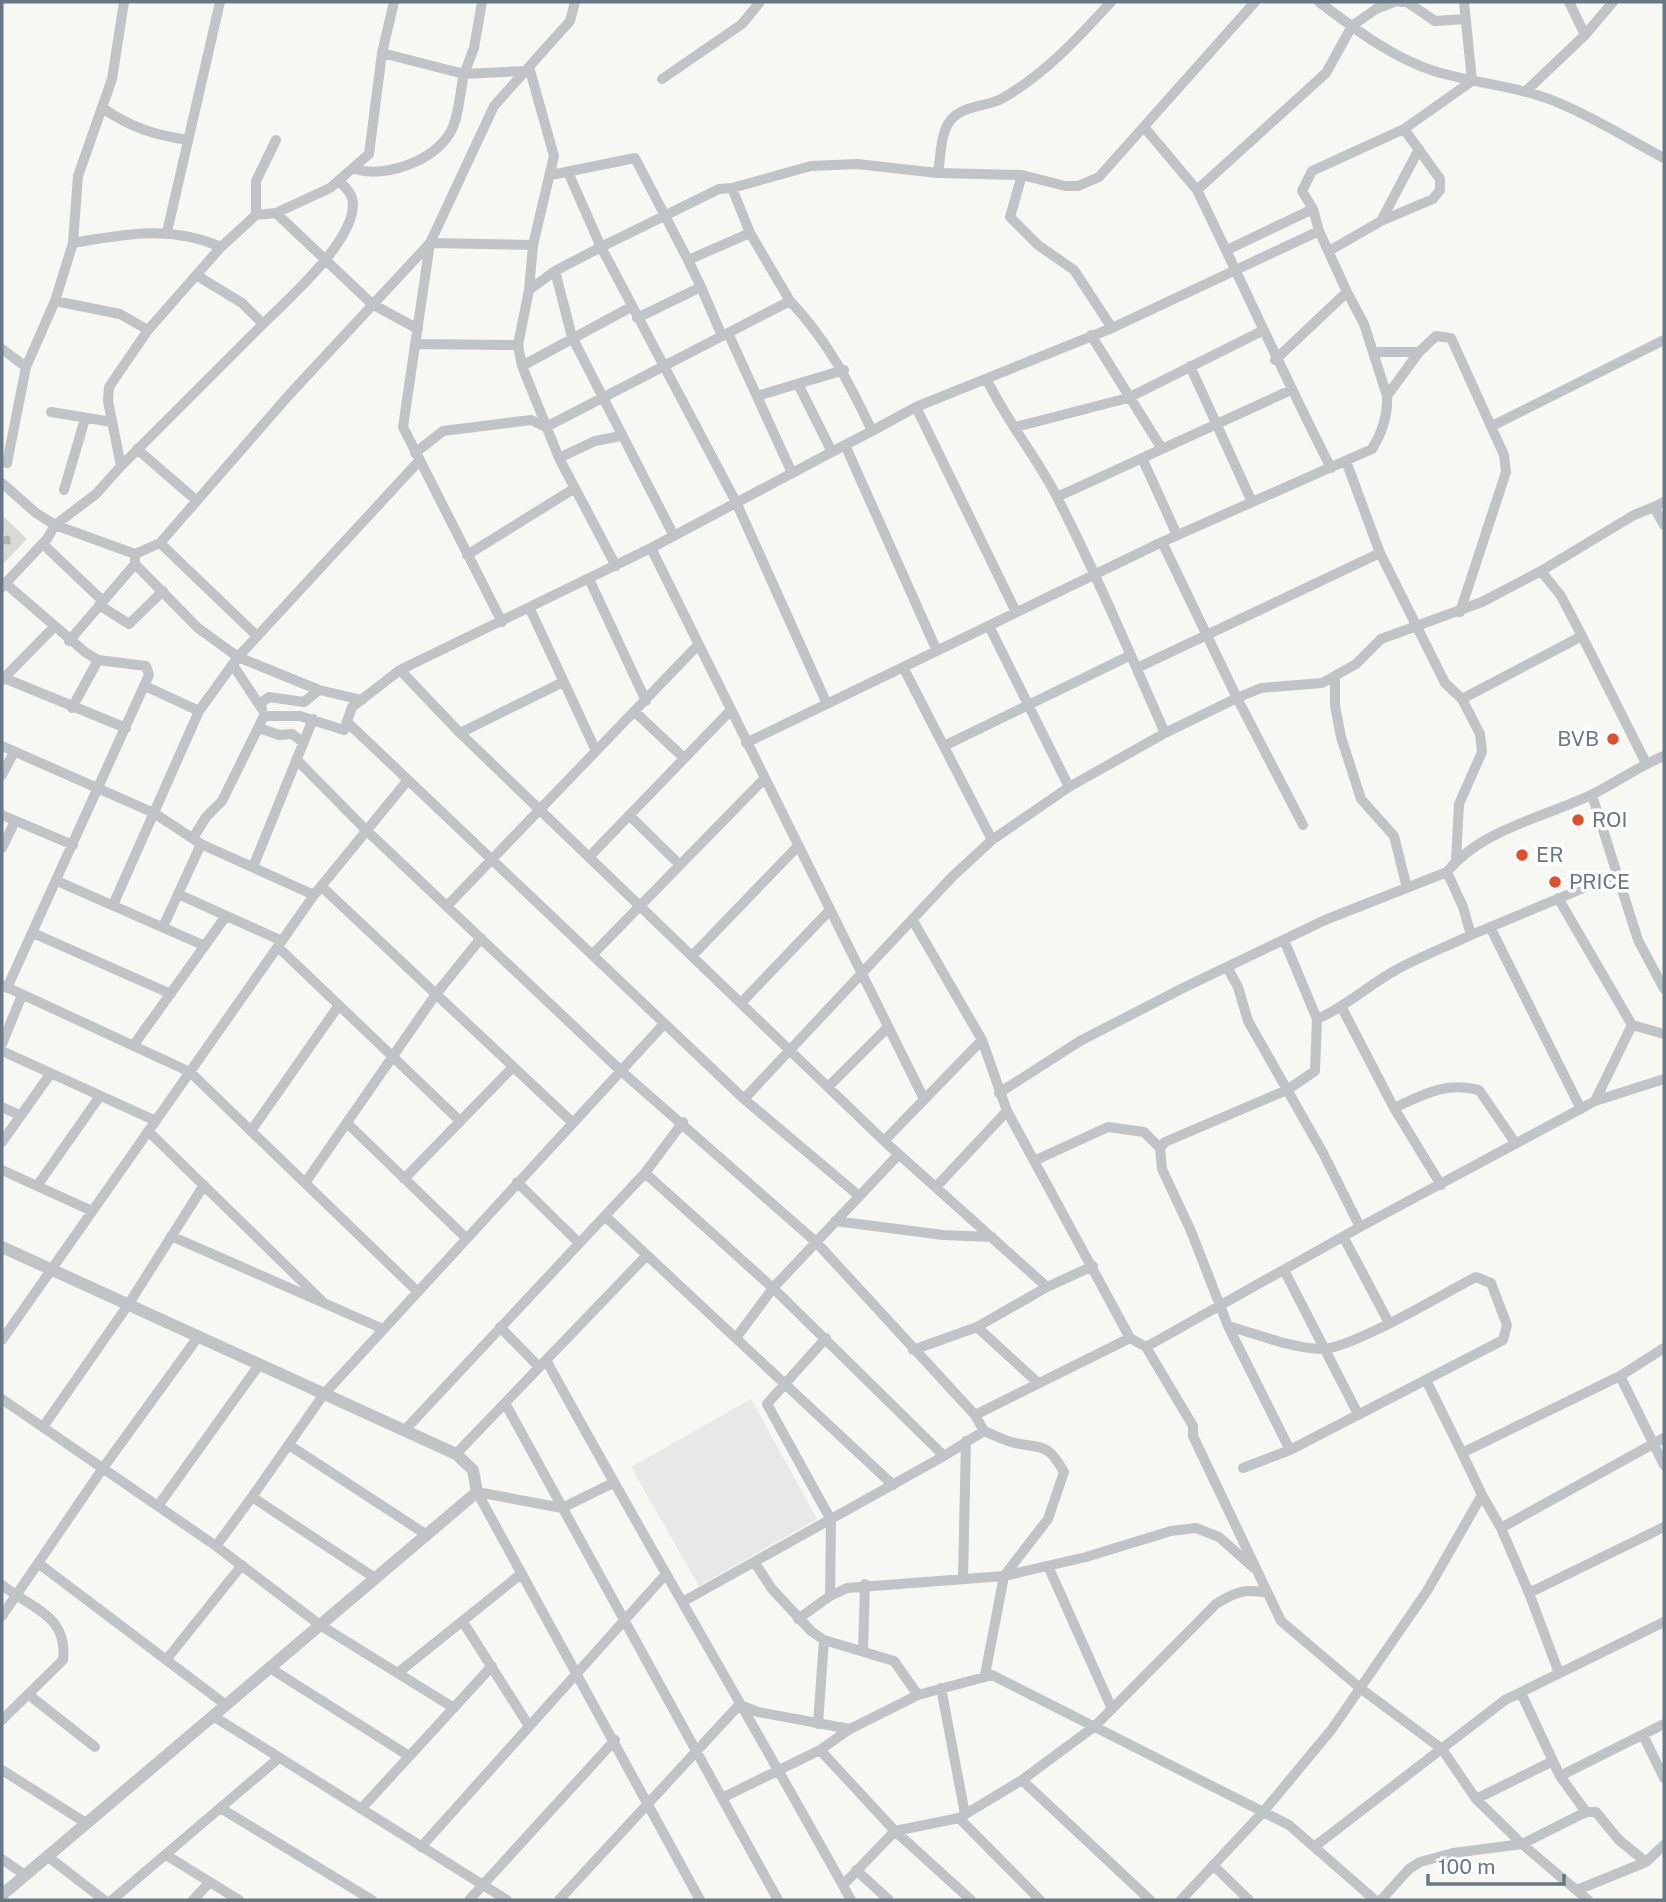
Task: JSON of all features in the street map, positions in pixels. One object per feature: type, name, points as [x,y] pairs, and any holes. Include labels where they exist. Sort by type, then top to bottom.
[{"type":"street","points":[[7,463],[26,367],[55,301],[74,243],[78,176],[104,109],[112,79],[124,2]]},
{"type":"street","points":[[167,232],[219,2]]},
{"type":"street","points":[[121,466],[112,422],[109,387],[148,330],[221,247],[256,215],[276,213],[339,181],[369,154],[382,53],[394,2]]},
{"type":"street","points":[[354,169],[377,174],[432,152],[451,132],[464,74],[474,48],[482,2]]},
{"type":"street","points":[[502,622],[405,433],[403,423],[430,243],[494,106],[570,21],[575,2]]},
{"type":"street","points":[[662,79],[742,24],[760,2]]},
{"type":"street","points":[[938,173],[945,132],[951,119],[964,111],[1003,98],[1037,74],[1068,48],[1111,2]]},
{"type":"street","points":[[530,290],[555,271],[719,189],[732,188],[811,166],[857,164],[938,173],[1022,175],[1065,186],[1078,186],[1098,177],[1255,2]]},
{"type":"street","points":[[1319,2],[1352,26],[1411,61],[1472,81],[1526,91],[1561,103],[1664,158]]},
{"type":"street","points":[[1197,190],[1326,73],[1352,26],[1376,9],[1394,2]]},
{"type":"street","points":[[1400,2],[1407,2],[1435,21],[1465,19]]},
{"type":"street","points":[[1569,2],[1585,35]]},
{"type":"street","points":[[1526,91],[1585,35],[1614,2]]},
{"type":"street","points":[[1466,3],[1465,19],[1472,81]]},
{"type":"street","points":[[382,53],[464,74],[526,69]]},
{"type":"street","points":[[526,69],[554,156],[533,245],[530,290],[518,345],[522,366],[559,458],[616,566]]},
{"type":"street","points":[[746,743],[1162,542],[1373,449],[1380,437],[1388,408],[1387,396],[1364,324],[1347,292],[1303,191],[1304,182],[1311,171],[1404,129],[1472,81]]},
{"type":"street","points":[[104,109],[128,126],[153,135],[188,140]]},
{"type":"street","points":[[1144,127],[1197,190],[1237,271],[1275,360],[1331,468]]},
{"type":"street","points":[[1329,251],[1381,221],[1433,199],[1440,190],[1440,179],[1404,129]]},
{"type":"street","points":[[256,215],[256,181],[276,140]]},
{"type":"street","points":[[1381,221],[1419,149]]},
{"type":"street","points":[[551,175],[635,158],[757,396],[792,472]]},
{"type":"street","points":[[568,172],[631,307],[736,502],[827,704]]},
{"type":"street","points":[[1022,175],[1010,217],[1038,245],[1074,270],[1112,328]]},
{"type":"street","points":[[339,181],[351,194],[352,214],[327,261],[137,449],[96,494],[55,525],[43,544],[3,585],[69,641],[98,660],[146,666],[149,675],[57,881],[5,987],[190,1072],[418,1292]]},
{"type":"street","points":[[732,188],[750,233],[790,302],[815,327],[844,370],[872,431]]},
{"type":"street","points":[[1227,250],[1313,209]]},
{"type":"street","points":[[276,213],[372,304],[418,329]]},
{"type":"street","points":[[264,716],[286,714],[313,719],[344,730],[352,707],[400,670],[616,566],[916,407],[1112,328],[1320,231]]},
{"type":"street","points":[[74,243],[167,232],[194,235],[221,247]]},
{"type":"street","points":[[688,260],[750,233]]},
{"type":"street","points":[[69,641],[135,559],[160,543],[372,304],[430,243],[533,245]]},
{"type":"street","points":[[555,271],[572,337],[674,536]]},
{"type":"street","points":[[196,275],[243,303],[263,324]]},
{"type":"street","points":[[637,318],[701,287]]},
{"type":"street","points":[[1275,360],[1347,292]]},
{"type":"street","points":[[55,301],[120,313],[148,330]]},
{"type":"street","points":[[546,427],[790,302]]},
{"type":"street","points":[[522,366],[631,307]]},
{"type":"street","points":[[1016,428],[1128,398],[1262,331]]},
{"type":"street","points":[[1091,335],[1162,449]]},
{"type":"street","points":[[1387,396],[1419,352],[1436,336],[1451,338],[1506,462],[1506,472],[1460,612]]},
{"type":"street","points":[[1492,426],[1664,340]]},
{"type":"street","points":[[415,344],[518,345]]},
{"type":"street","points":[[2,349],[26,367]]},
{"type":"street","points":[[1373,352],[1419,352]]},
{"type":"street","points":[[1190,366],[1252,502]]},
{"type":"street","points":[[757,396],[844,370]]},
{"type":"street","points":[[987,380],[1004,417],[1016,428],[1057,497],[1165,733]]},
{"type":"street","points":[[798,384],[832,452]]},
{"type":"street","points":[[1057,497],[1291,390]]},
{"type":"street","points":[[916,407],[1016,612]]},
{"type":"street","points":[[51,412],[112,422]]},
{"type":"street","points":[[64,490],[85,419]]},
{"type":"street","points":[[113,905],[199,711],[235,661],[417,457],[443,431],[531,420],[546,427]]},
{"type":"street","points":[[559,458],[595,441],[621,436]]},
{"type":"street","points":[[845,445],[937,650]]},
{"type":"street","points":[[137,449],[197,500]]},
{"type":"street","points":[[1142,458],[1177,535]]},
{"type":"street","points":[[1346,461],[1380,553],[1446,683],[1462,699],[1480,734],[1482,752],[1459,804],[1456,860]]},
{"type":"street","points":[[2,483],[36,513],[55,525],[135,559],[198,628],[235,661],[261,703],[264,716],[259,728],[222,801],[206,817],[163,927]]},
{"type":"street","points":[[467,555],[575,488]]},
{"type":"street","points":[[744,1099],[912,919],[992,840],[1069,787],[1165,733],[1261,688],[1322,683],[1335,677],[1356,664],[1381,639],[1429,620],[1460,612],[1541,571],[1634,515],[1664,502]]},
{"type":"street","points":[[1654,507],[1664,525]]},
{"type":"street","points":[[1162,542],[1237,698],[1303,825]]},
{"type":"street","points":[[160,543],[257,636]]},
{"type":"street","points":[[43,544],[101,603],[129,624],[163,591]]},
{"type":"street","points":[[651,548],[697,646],[924,1099]]},
{"type":"street","points":[[1137,668],[1380,553]]},
{"type":"street","points":[[1541,571],[1562,596],[1646,764]]},
{"type":"street","points":[[589,579],[646,701]]},
{"type":"street","points":[[530,609],[596,751]]},
{"type":"street","points":[[989,626],[1069,787]]},
{"type":"street","points":[[54,628],[3,679],[126,728]]},
{"type":"street","points":[[1462,699],[1582,636]]},
{"type":"street","points":[[447,906],[697,646]]},
{"type":"street","points":[[944,746],[1131,655]]},
{"type":"street","points":[[72,708],[98,660]]},
{"type":"street","points":[[235,661],[319,690],[362,699]]},
{"type":"street","points":[[903,667],[992,840]]},
{"type":"street","points":[[400,670],[460,733],[884,1141],[1047,1287]]},
{"type":"street","points":[[1335,677],[1335,706],[1341,737],[1361,799],[1394,836],[1407,888]]},
{"type":"street","points":[[460,733],[563,682]]},
{"type":"street","points":[[145,687],[199,711]]},
{"type":"street","points":[[261,703],[269,697],[304,702],[319,690]]},
{"type":"street","points":[[589,857],[730,711]]},
{"type":"street","points":[[635,712],[684,758]]},
{"type":"street","points":[[253,867],[313,719]]},
{"type":"street","points":[[347,722],[744,1099],[858,1195]]},
{"type":"street","points":[[259,728],[279,736],[292,734],[303,742]]},
{"type":"street","points":[[2,746],[154,813],[197,841],[314,895]]},
{"type":"street","points":[[2,775],[14,752]]},
{"type":"street","points":[[999,1093],[1080,1041],[1325,920],[1447,872],[1456,860],[1523,820],[1592,795],[1664,756]]},
{"type":"street","points":[[298,761],[365,830],[620,1070],[816,1242],[975,1415],[984,1431],[1014,1443],[1037,1444],[1050,1449],[1064,1472],[1048,1519],[1004,1576],[985,1675]]},
{"type":"street","points":[[592,956],[764,779]]},
{"type":"street","points":[[2,1340],[314,895],[407,781]]},
{"type":"street","points":[[1592,795],[1615,875],[1638,940],[1664,989]]},
{"type":"street","points":[[2,815],[73,845]]},
{"type":"street","points":[[629,815],[680,865]]},
{"type":"street","points":[[2,848],[15,821]]},
{"type":"street","points":[[692,956],[798,846]]},
{"type":"street","points":[[1447,872],[1463,907],[1471,935]]},
{"type":"street","points":[[1317,1019],[1342,1009],[1363,990],[1396,969],[1615,875]]},
{"type":"street","points":[[57,881],[205,946]]},
{"type":"street","points":[[321,886],[572,1122]]},
{"type":"street","points":[[178,894],[280,944],[339,1005],[460,1121]]},
{"type":"street","points":[[1558,898],[1632,1025],[1664,1034]]},
{"type":"street","points":[[741,1003],[830,910]]},
{"type":"street","points":[[134,1046],[226,916]]},
{"type":"street","points":[[912,919],[982,1040],[1006,1111],[1036,1160],[1130,1338],[1146,1347],[1193,1426],[1194,1436],[1275,1613],[1288,1629],[1360,1688],[1442,1749],[1476,1799],[1522,1844],[1588,1900]]},
{"type":"street","points":[[1490,927],[1581,1109]]},
{"type":"street","points":[[33,933],[171,994]]},
{"type":"street","points":[[305,1183],[436,994],[481,938]]},
{"type":"street","points":[[1160,1148],[1165,1142],[1287,1090],[1315,1072],[1317,1019],[1284,940]]},
{"type":"street","points":[[1227,967],[1238,987],[1248,1021],[1360,1227]]},
{"type":"street","points":[[2,1044],[22,995]]},
{"type":"street","points":[[251,1131],[339,1005]]},
{"type":"street","points":[[1342,1009],[1394,1108],[1441,1185]]},
{"type":"street","points":[[216,1546],[324,1394],[664,1024]]},
{"type":"street","points":[[1595,1101],[1632,1025]]},
{"type":"street","points":[[828,1087],[888,1027]]},
{"type":"street","points":[[884,1141],[982,1040]]},
{"type":"street","points":[[2,1051],[156,1121]]},
{"type":"street","points":[[404,1179],[513,1067]]},
{"type":"street","points":[[2,1142],[51,1073]]},
{"type":"street","points":[[1146,1347],[1360,1227],[1595,1101],[1664,1079]]},
{"type":"street","points":[[1394,1108],[1438,1088],[1461,1085],[1479,1090],[1516,1144]]},
{"type":"street","points":[[37,1186],[100,1096]]},
{"type":"street","points":[[2,1107],[19,1115]]},
{"type":"street","points":[[937,1186],[1006,1111]]},
{"type":"street","points":[[404,1431],[645,1173],[682,1122]]},
{"type":"street","points":[[347,1123],[467,1238]]},
{"type":"street","points":[[1036,1160],[1108,1127],[1144,1132],[1160,1148],[1162,1169],[1191,1231],[1228,1326],[1290,1450]]},
{"type":"street","points":[[148,1131],[323,1301]]},
{"type":"street","points":[[736,1338],[773,1288],[899,1154]]},
{"type":"street","points":[[2,1170],[92,1211]]},
{"type":"street","points":[[645,1173],[826,1338],[944,1456]]},
{"type":"street","points":[[517,1182],[579,1243]]},
{"type":"street","points":[[43,1427],[128,1305],[204,1185]]},
{"type":"street","points":[[605,1216],[893,1485]]},
{"type":"street","points":[[835,1221],[943,1235],[992,1237]]},
{"type":"street","points":[[172,1236],[383,1329]]},
{"type":"street","points":[[1344,1238],[1389,1323]]},
{"type":"street","points":[[2,1248],[456,1454],[473,1470],[477,1492],[615,1740],[700,1900]]},
{"type":"street","points":[[456,1454],[647,1255]]},
{"type":"street","points":[[913,1350],[977,1327],[1047,1287],[1093,1266]]},
{"type":"street","points":[[1284,1270],[1358,1414]]},
{"type":"street","points":[[1228,1326],[1298,1346],[1324,1349],[1389,1323],[1476,1276],[1491,1283],[1507,1325],[1503,1339],[1290,1450],[1243,1468]]},
{"type":"street","points":[[500,1327],[542,1364],[684,1601],[851,1900]]},
{"type":"street","points":[[977,1327],[1037,1382]]},
{"type":"street","points":[[2,1616],[103,1468],[198,1337]]},
{"type":"street","points":[[826,1338],[769,1400],[767,1409],[831,1520],[830,1596]]},
{"type":"street","points":[[975,1415],[995,1408],[1037,1382],[1130,1338]]},
{"type":"street","points":[[1462,1453],[1620,1376],[1664,1348]]},
{"type":"street","points":[[158,1506],[260,1365]]},
{"type":"street","points":[[1620,1376],[1664,1465]]},
{"type":"street","points":[[1426,1380],[1501,1528],[1559,1673]]},
{"type":"street","points":[[2,1399],[216,1546],[320,1625],[454,1708]]},
{"type":"street","points":[[505,1403],[778,1900]]},
{"type":"street","points":[[684,1601],[893,1485],[984,1431]]},
{"type":"street","points":[[1501,1528],[1664,1438]]},
{"type":"street","points":[[963,1578],[966,1441]]},
{"type":"street","points":[[289,1445],[427,1535]]},
{"type":"street","points":[[477,1492],[562,1508],[613,1483]]},
{"type":"street","points":[[2,1895],[477,1492]]},
{"type":"street","points":[[1181,1900],[1264,1811],[1320,1744],[1427,1591],[1482,1495]]},
{"type":"street","points":[[252,1497],[375,1578]]},
{"type":"street","points":[[1529,1593],[1664,1527]]},
{"type":"street","points":[[799,1619],[830,1596],[865,1584],[1004,1576],[1171,1531],[1196,1528],[1219,1537],[1258,1572]]},
{"type":"street","points":[[38,1563],[226,1705]]},
{"type":"street","points":[[755,1563],[799,1619],[824,1640],[899,1665],[918,1695]]},
{"type":"street","points":[[166,1660],[242,1565]]},
{"type":"street","points":[[1048,1566],[1112,1709]]},
{"type":"street","points":[[399,1672],[521,1574]]},
{"type":"street","points":[[421,1847],[666,1574]]},
{"type":"street","points":[[863,1651],[865,1584]]},
{"type":"street","points":[[2,1585],[55,1622],[64,1636],[63,1660],[2,1720]]},
{"type":"street","points":[[843,1885],[895,1831],[962,1816],[1022,1780],[1095,1726],[1216,1604],[1242,1591],[1267,1593]]},
{"type":"street","points":[[463,1622],[529,1726]]},
{"type":"street","points":[[1314,1847],[1498,1705],[1664,1622]]},
{"type":"street","points":[[818,1724],[824,1640]]},
{"type":"street","points":[[361,1810],[492,1666]]},
{"type":"street","points":[[270,1668],[409,1756]]},
{"type":"street","points":[[722,1798],[778,1768],[820,1750],[850,1730],[918,1695],[985,1675],[998,1678],[1289,1825],[1375,1900]]},
{"type":"street","points":[[941,1688],[962,1816],[1040,1900]]},
{"type":"street","points":[[1521,1693],[1560,1776],[1586,1812]]},
{"type":"street","points":[[29,1695],[94,1748]]},
{"type":"street","points":[[740,1704],[758,1712],[850,1730]]},
{"type":"street","points":[[559,1900],[740,1704]]},
{"type":"street","points":[[213,1716],[507,1900]]},
{"type":"street","points":[[1560,1776],[1664,1724]]},
{"type":"street","points":[[1643,1735],[1664,1778]]},
{"type":"street","points":[[469,1900],[615,1740]]},
{"type":"street","points":[[820,1750],[895,1831],[970,1900]]},
{"type":"street","points":[[112,1900],[279,1758]]},
{"type":"street","points":[[1476,1799],[1553,1761]]},
{"type":"street","points":[[2,1770],[86,1823]]},
{"type":"street","points":[[1022,1780],[1150,1900]]},
{"type":"street","points":[[222,1809],[372,1900]]},
{"type":"street","points":[[1381,1900],[1409,1869],[1420,1862],[1453,1853],[1522,1844],[1586,1812],[1596,1812],[1619,1840],[1646,1862]]},
{"type":"street","points":[[1577,1890],[1646,1862],[1664,1845]]},
{"type":"street","points":[[166,1855],[239,1900]]},
{"type":"street","points":[[47,1857],[104,1900]]},
{"type":"street","points":[[2,1859],[25,1875]]},
{"type":"street","points":[[1213,1865],[1249,1900]]},
{"type":"street","points":[[856,1870],[889,1900]]},
{"type":"street","points":[[193,1900],[210,1882]]},
{"type":"shaded area","points":[[751,1399],[817,1519],[699,1586],[631,1467]]},
{"type":"green space","points":[[2,515],[27,539],[2,565]]},
{"type":"place","name":"BVB","points":[[1613,739]]},
{"type":"place","name":"ROI","points":[[1578,820]]},
{"type":"place","name":"ER","points":[[1522,855]]},
{"type":"place","name":"PRICE","points":[[1555,882]]}]
